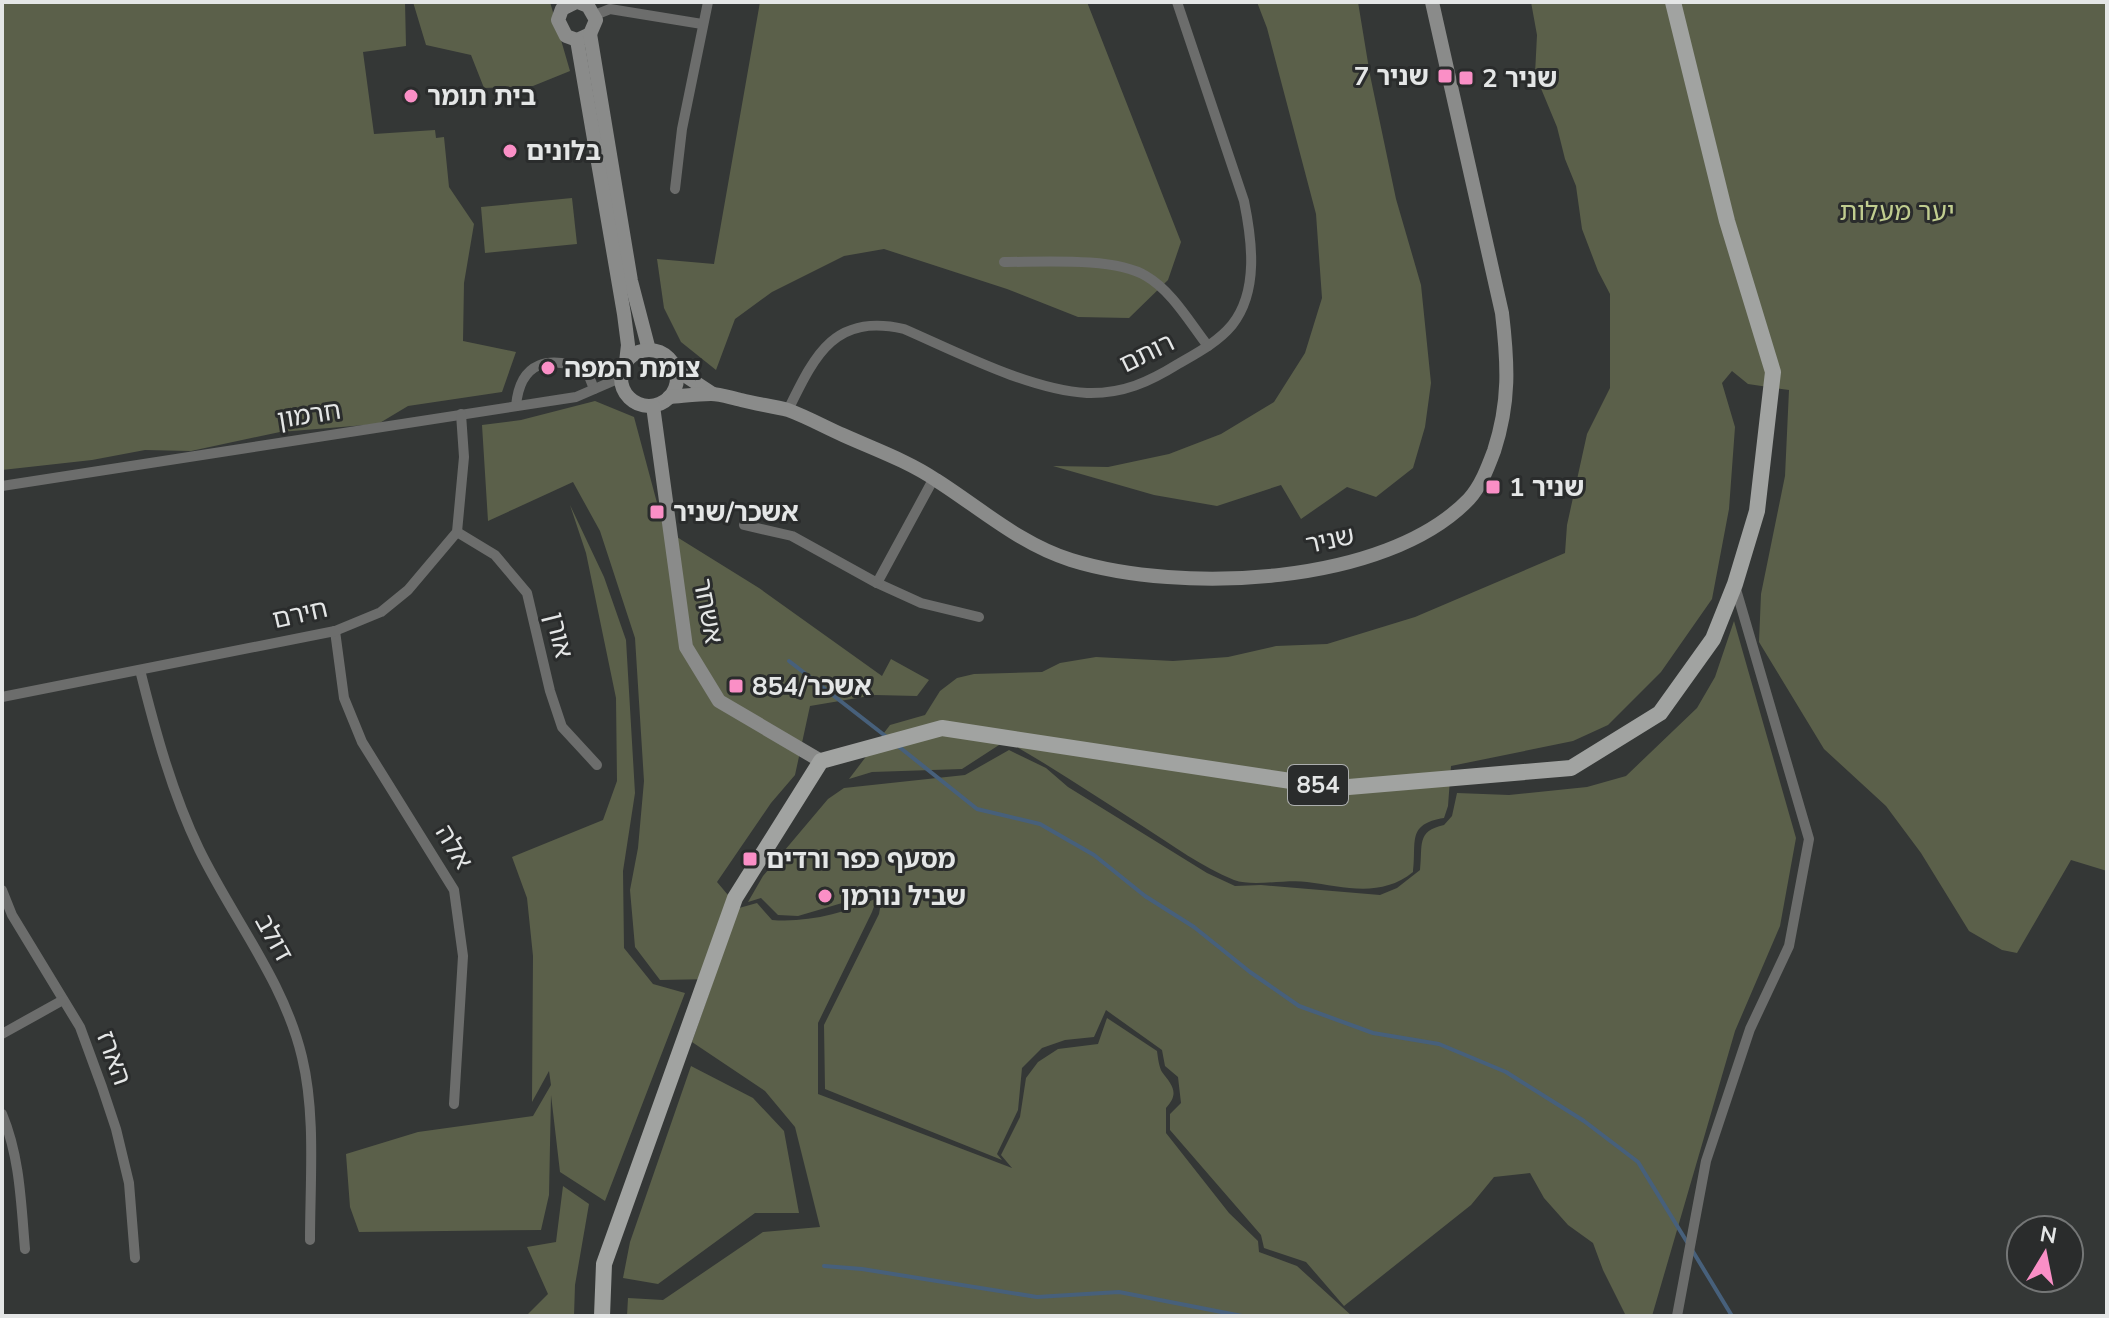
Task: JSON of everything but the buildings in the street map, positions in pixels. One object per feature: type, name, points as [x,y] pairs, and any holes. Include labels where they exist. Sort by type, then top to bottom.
[{"type":"main road","name":"854","points":[[821,761],[942,728],[1337,788],[1571,768],[1660,713],[1713,639],[1735,584],[1757,511],[1773,372],[1727,221],[1673,2]]},
{"type":"main road","points":[[602,1316],[604,1264],[735,898],[821,761]]},
{"type":"street","points":[[675,189],[682,129],[708,2]]},
{"type":"street","name":"רותם","points":[[788,410],[812,361],[832,339],[857,327],[881,324],[904,329],[1039,383],[1085,393],[1116,392],[1147,383],[1208,346],[1231,326],[1242,309],[1252,260],[1250,232],[1244,201],[1177,2]]},
{"type":"street","name":"שניר","points":[[669,397],[713,394],[788,410],[934,478],[1021,537],[1071,560],[1140,576],[1199,580],[1257,577],[1324,567],[1375,555],[1430,530],[1470,498],[1488,468],[1502,426],[1508,391],[1502,313],[1432,2]]},
{"type":"street","points":[[584,37],[595,25],[585,5]]},
{"type":"street","points":[[584,37],[561,32],[558,20],[562,6],[611,6],[702,24]]},
{"type":"street","points":[[584,37],[631,281],[649,350]]},
{"type":"street","points":[[584,37],[628,345],[620,378],[625,394],[645,406],[653,406],[669,397],[675,388],[675,369],[665,356],[649,350],[640,351],[626,362]]},
{"type":"street","points":[[1004,262],[1085,263],[1145,275],[1165,291],[1208,346]]},
{"type":"street","points":[[516,406],[522,377],[537,365],[555,362],[573,365],[587,371],[594,389]]},
{"type":"street","name":"שניר","points":[[675,369],[713,394]]},
{"type":"street","name":"חרמון","points":[[2,486],[576,397],[620,378]]},
{"type":"street","name":"אשחר","points":[[653,406],[686,647],[719,701],[821,761]]},
{"type":"street","points":[[457,532],[464,457],[461,414]]},
{"type":"street","points":[[877,583],[934,478]]},
{"type":"street","points":[[744,525],[792,536],[877,583],[921,603],[979,617]]},
{"type":"street","name":"חירם","points":[[2,697],[335,631],[381,612],[408,590],[457,532]]},
{"type":"street","name":"אורן","points":[[457,532],[495,555],[527,593],[550,691],[562,727],[597,765]]},
{"type":"street","points":[[1677,1316],[1706,1161],[1750,1029],[1789,946],[1809,839],[1735,584]]},
{"type":"street","name":"אלה","points":[[335,631],[344,698],[362,742],[454,890],[463,956],[454,1104]]},
{"type":"street","name":"דולב","points":[[140,670],[155,729],[199,849],[269,972],[293,1026],[303,1058],[308,1099],[310,1240]]},
{"type":"street","name":"הארז","points":[[2,890],[12,915],[80,1027],[116,1129],[129,1183],[135,1258]]},
{"type":"street","points":[[2,1034],[63,1000]]},
{"type":"street","points":[[2,1114],[18,1166],[25,1249]]},
{"type":"green space","points":[[2,2],[405,2],[406,46],[363,52],[374,134],[435,130],[436,138],[444,137],[449,187],[474,224],[464,283],[463,341],[516,352],[502,392],[408,406],[378,424],[280,432],[191,451],[145,450],[92,460],[2,470]]},
{"type":"green space","points":[[413,2],[550,2],[570,71],[533,86],[484,88],[471,55],[426,45]]},
{"type":"green space","points":[[760,2],[1087,2],[1181,242],[1168,280],[1129,318],[1078,317],[1007,289],[884,249],[844,256],[772,292],[735,319],[716,370],[681,342],[664,308],[657,259],[714,264]]},
{"type":"green space","points":[[1257,2],[1358,2],[1396,199],[1421,285],[1431,383],[1425,427],[1413,468],[1376,497],[1347,487],[1301,519],[1281,485],[1217,506],[1154,495],[1053,466],[1108,467],[1169,454],[1221,434],[1274,402],[1305,353],[1322,298],[1316,214],[1267,28]]},
{"type":"green space","name":"יער מעלות","points":[[1531,2],[2107,2],[2107,871],[2071,860],[2017,953],[2002,950],[1969,931],[1921,853],[1886,806],[1824,749],[1759,642],[1761,594],[1785,476],[1789,390],[1748,384],[1732,371],[1722,383],[1735,427],[1729,509],[1712,599],[1661,672],[1608,725],[1573,741],[1451,766],[1444,818],[1432,821],[1419,830],[1413,872],[1401,880],[1362,889],[1299,881],[1250,883],[1234,880],[1210,869],[1003,739],[999,745],[962,769],[872,772],[849,779],[890,725],[925,715],[940,691],[957,678],[974,674],[1042,672],[1060,663],[1096,657],[1173,661],[1228,657],[1276,646],[1327,644],[1415,617],[1565,553],[1567,525],[1587,434],[1610,388],[1610,294],[1582,229],[1576,186],[1557,127],[1535,74],[1537,35]]},
{"type":"green space","points":[[572,198],[577,244],[485,253],[481,207]]},
{"type":"green space","points":[[595,401],[634,417],[664,529],[759,588],[882,676],[891,659],[929,680],[917,696],[875,695],[810,706],[795,775],[771,803],[717,882],[739,908],[757,903],[772,920],[826,916],[877,898],[818,1023],[818,1094],[1012,1168],[1001,1155],[1020,1117],[1026,1078],[1038,1062],[1058,1049],[1098,1044],[1107,1018],[1157,1051],[1161,1070],[1174,1093],[1166,1108],[1166,1133],[1229,1213],[1258,1241],[1259,1252],[1297,1266],[1352,1316],[627,1316],[628,1298],[663,1300],[763,1232],[820,1227],[795,1127],[765,1091],[692,1042],[714,979],[660,980],[635,947],[630,890],[638,848],[644,781],[635,638],[600,531],[573,482],[488,521],[482,425],[521,420]]},
{"type":"green space","points":[[570,505],[604,577],[626,640],[635,793],[623,871],[624,948],[653,984],[685,993],[605,1201],[560,1172],[551,1095],[549,1195],[541,1230],[359,1232],[350,1207],[346,1154],[418,1132],[533,1116],[551,1085],[549,1071],[532,1102],[533,956],[527,898],[512,857],[603,820],[617,781],[616,698],[586,553]]},
{"type":"green space","points":[[1734,621],[1796,838],[1780,926],[1735,1031],[1652,1316],[1626,1316],[1593,1243],[1568,1225],[1544,1198],[1530,1173],[1494,1177],[1471,1205],[1344,1306],[1306,1262],[1264,1248],[1261,1235],[1170,1130],[1170,1114],[1181,1103],[1178,1077],[1165,1066],[1162,1050],[1106,1010],[1094,1037],[1065,1040],[1042,1048],[1022,1068],[1018,1110],[997,1154],[1002,1160],[825,1089],[824,1025],[879,914],[883,891],[798,916],[778,915],[761,898],[748,902],[763,876],[828,799],[844,788],[965,775],[1009,750],[1046,768],[1068,787],[1207,873],[1235,886],[1261,885],[1380,895],[1397,888],[1420,870],[1425,835],[1444,825],[1452,816],[1457,793],[1509,795],[1587,787],[1626,776],[1697,708],[1715,677]]},
{"type":"green space","points":[[691,1066],[753,1098],[784,1131],[799,1213],[755,1213],[658,1284],[623,1278],[630,1242]]},
{"type":"green space","points":[[563,1186],[589,1204],[575,1285],[574,1316],[526,1316],[548,1294],[527,1247],[556,1242]]},
{"type":"waterway","points":[[789,661],[888,738]]},
{"type":"waterway","points":[[898,746],[977,809],[1040,824],[1094,855],[1145,896],[1194,927],[1299,1006],[1373,1033],[1439,1044],[1506,1072],[1584,1121],[1638,1162],[1687,1242]]},
{"type":"waterway","points":[[1692,1250],[1732,1316]]},
{"type":"waterway","points":[[824,1266],[862,1269],[1037,1297],[1119,1292],[1242,1316]]},
{"type":"place","name":"שניר 7","points":[[1445,76]]},
{"type":"place","name":"שניר 2","points":[[1466,78]]},
{"type":"place","name":"בית תומר","points":[[411,96]]},
{"type":"place","name":"בלונים","points":[[510,151]]},
{"type":"place","name":"צומת המפה","points":[[548,368]]},
{"type":"place","name":"שניר 1","points":[[1493,487]]},
{"type":"place","name":"אשכר/שניר","points":[[657,512]]},
{"type":"place","name":"אשכר/854","points":[[736,686]]},
{"type":"place","name":"מסעף כפר ורדים","points":[[750,859]]},
{"type":"place","name":"שביל נורמן","points":[[825,896]]}]
